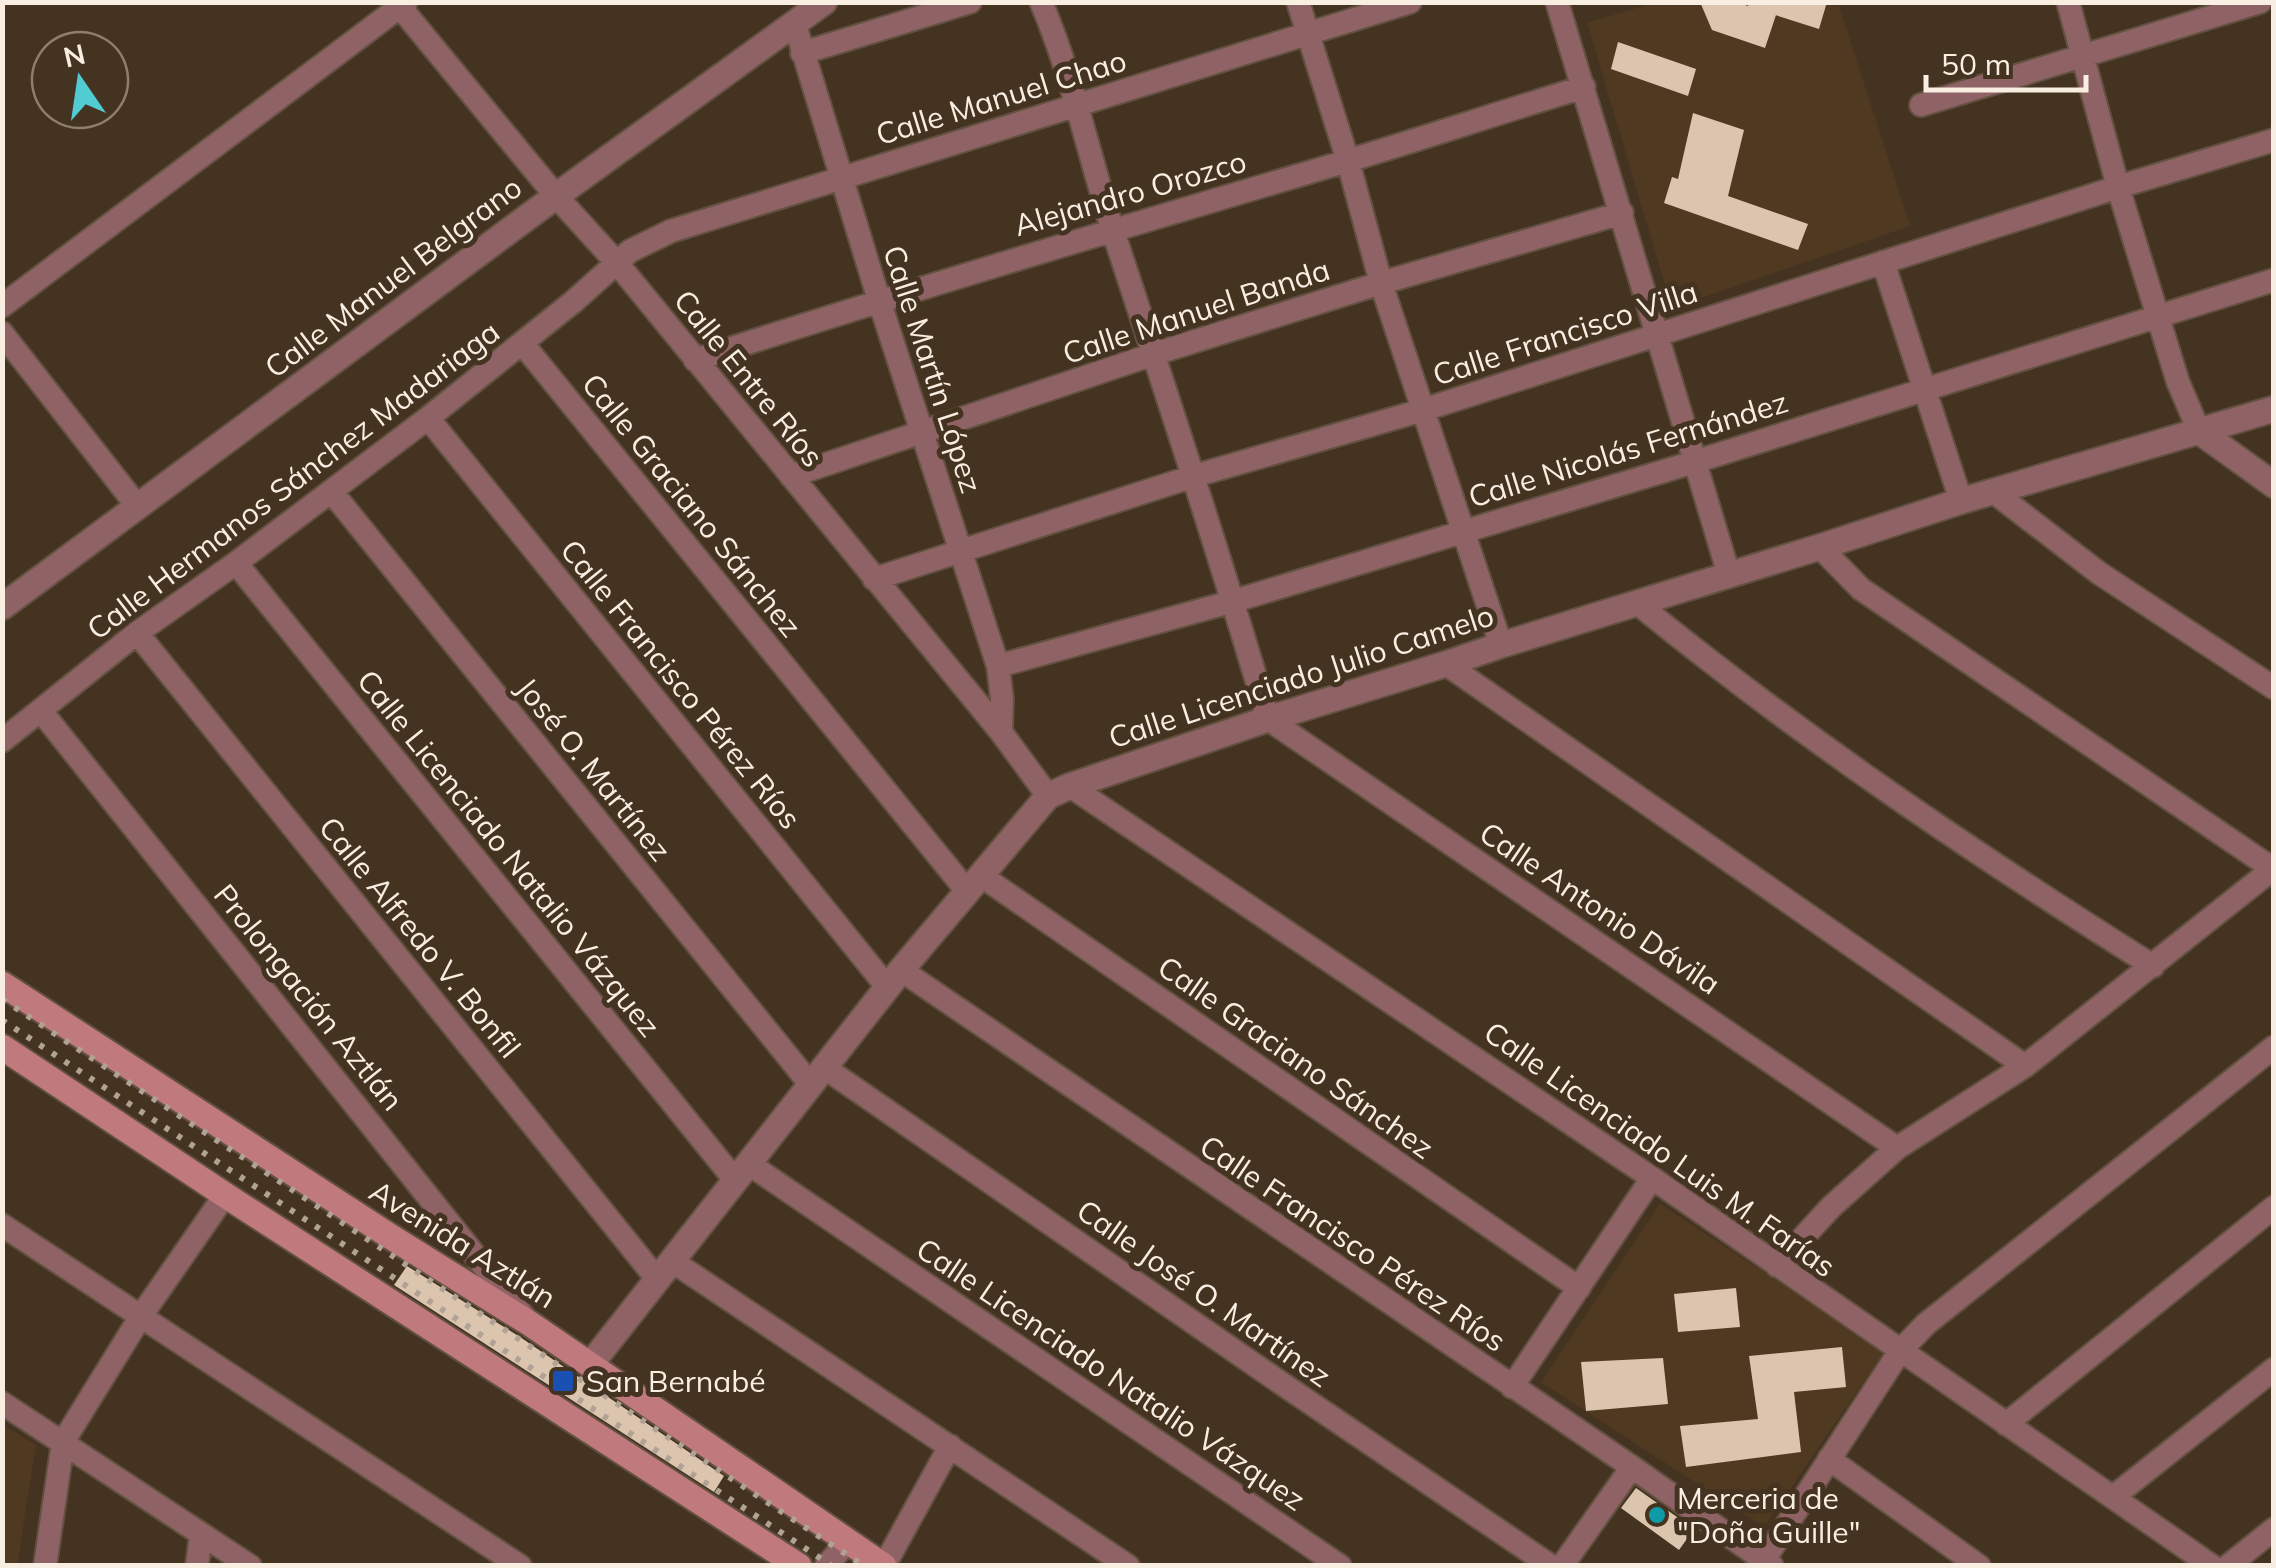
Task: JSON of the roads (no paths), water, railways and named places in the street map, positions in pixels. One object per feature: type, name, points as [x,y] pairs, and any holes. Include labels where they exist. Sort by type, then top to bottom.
[{"type":"main road","name":"Avenida Aztlán","points":[[2,984],[529,1323],[884,1565]]},
{"type":"main road","points":[[2,1047],[799,1566]]},
{"type":"street","name":"Calle Manuel Belgrano","points":[[2,607],[824,2]]},
{"type":"street","points":[[802,53],[970,2]]},
{"type":"street","points":[[1041,2],[1077,104],[1112,229],[1234,601],[1268,718]]},
{"type":"street","points":[[1298,2],[1381,283],[1501,645]]},
{"type":"street","name":"Calle Manuel Chao","points":[[617,263],[630,251],[671,231],[1410,2]]},
{"type":"street","points":[[1557,2],[1729,574]]},
{"type":"street","points":[[2068,2],[2118,187],[2178,382],[2200,430],[2274,485]]},
{"type":"street","points":[[1921,105],[2260,2]]},
{"type":"street","points":[[2,306],[401,4]]},
{"type":"street","name":"Calle Entre Ríos","points":[[401,4],[1000,732],[1059,791]]},
{"type":"street","name":"Calle Martín López","points":[[796,25],[921,432],[998,666],[1000,732]]},
{"type":"street","name":"Alejandro Orozco","points":[[695,360],[880,300],[1584,87]]},
{"type":"street","name":"Calle Francisco Villa","points":[[874,579],[2274,140]]},
{"type":"street","name":"Calle Manuel Banda","points":[[791,476],[1154,354],[1622,213]]},
{"type":"street","points":[[1884,262],[1960,501]]},
{"type":"street","name":"Calle Hermanos Sánchez Madariaga","points":[[2,741],[138,633],[428,418],[617,263]]},
{"type":"street","name":"Calle Nicolás Fernández","points":[[998,666],[1234,601],[1694,462],[2274,280]]},
{"type":"street","points":[[2,332],[138,507]]},
{"type":"street","name":"Calle Graciano Sánchez","points":[[522,343],[973,883],[1579,1288]]},
{"type":"street","name":"Calle Licenciado Julio Camelo","points":[[1059,791],[1268,718],[1960,501],[2274,409]]},
{"type":"street","name":"Calle Francisco Pérez Ríos","points":[[428,418],[894,979],[1632,1467],[1768,1563]]},
{"type":"street","name":"José O. Martínez","points":[[331,491],[818,1077]]},
{"type":"street","points":[[1994,493],[2099,573],[2274,688]]},
{"type":"street","points":[[1777,1266],[1832,1207],[1897,1148],[2025,1066],[2273,868],[1861,588],[1820,547]]},
{"type":"street","name":"Calle Licenciado Natalio Vázquez","points":[[236,563],[742,1172],[1340,1566]]},
{"type":"street","points":[[1637,604],[1715,667],[1920,815],[2153,966]]},
{"type":"street","name":"Calle Alfredo V. Bonfil","points":[[138,633],[665,1270],[950,1446],[1128,1566]]},
{"type":"street","points":[[1446,664],[2025,1066]]},
{"type":"street","name":"Prolongación Aztlán","points":[[41,710],[529,1323]]},
{"type":"street","name":"Calle Antonio Dávila","points":[[1268,718],[1897,1148]]},
{"type":"street","points":[[590,1364],[894,979],[973,883],[1059,791]]},
{"type":"street","name":"Calle Licenciado Luis M. Farías","points":[[1059,791],[1652,1178],[2212,1566]]},
{"type":"street","points":[[1768,1563],[1900,1351],[1956,1299],[2274,1047]]},
{"type":"street","name":"Calle José O. Martínez","points":[[818,1077],[1248,1360],[1550,1566]]},
{"type":"street","points":[[1512,1387],[1652,1178]]},
{"type":"street","points":[[45,1566],[63,1442],[141,1316],[225,1195]]},
{"type":"street","points":[[2006,1424],[2274,1207]]},
{"type":"street","points":[[2,1225],[520,1566]]},
{"type":"street","points":[[2112,1497],[2274,1368]]},
{"type":"street","points":[[2,1402],[250,1566]]},
{"type":"street","points":[[884,1565],[950,1446]]},
{"type":"street","points":[[1829,1460],[1979,1566]]},
{"type":"street","points":[[1562,1566],[1632,1467]]},
{"type":"street","points":[[2228,1566],[2274,1529]]},
{"type":"street","points":[[198,1566],[201,1534]]},
{"type":"street","points":[[826,1566],[848,1541]]},
{"type":"railway","points":[[2,999],[864,1566]]},
{"type":"railway","points":[[2,1020],[832,1566]]},
{"type":"place","name":"San Bernabé","points":[[563,1381]]},
{"type":"place","name":"Merceria de \"Doña Guille\"","points":[[1657,1515]]}]
